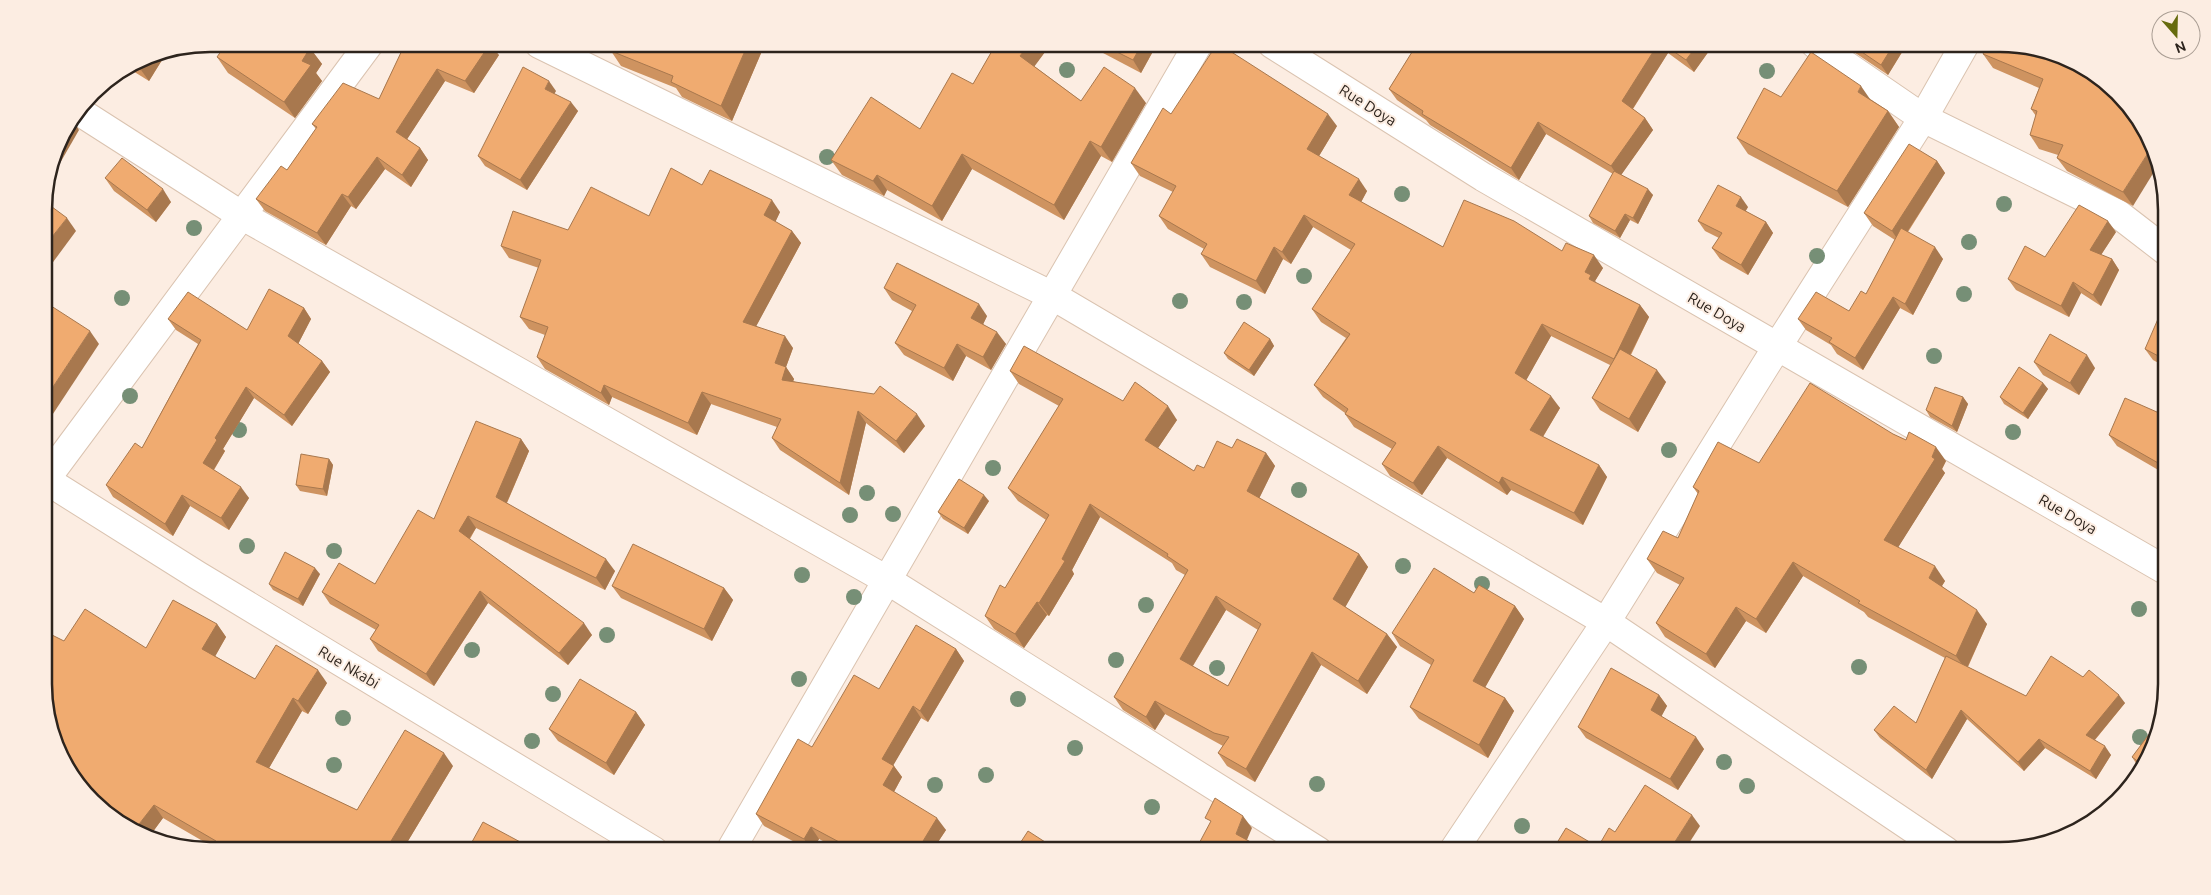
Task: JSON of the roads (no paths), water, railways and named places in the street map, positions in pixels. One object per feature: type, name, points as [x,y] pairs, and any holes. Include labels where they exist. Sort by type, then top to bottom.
[{"type":"street","points":[[53,470],[364,52]]},
{"type":"street","points":[[555,52],[1053,296],[1606,622],[1933,842]]},
{"type":"street","points":[[735,842],[1193,52]]},
{"type":"street","name":"Rue Doya","points":[[1285,52],[1483,177],[2158,566]]},
{"type":"street","points":[[1827,52],[1923,118],[2118,214],[2158,245]]},
{"type":"street","points":[[1459,842],[1606,622],[1777,347],[1923,118],[1960,52]]},
{"type":"street","points":[[84,115],[241,215],[887,580],[1304,842]]},
{"type":"street","name":"Rue Nkabi","points":[[53,483],[197,575],[639,842]]}]
